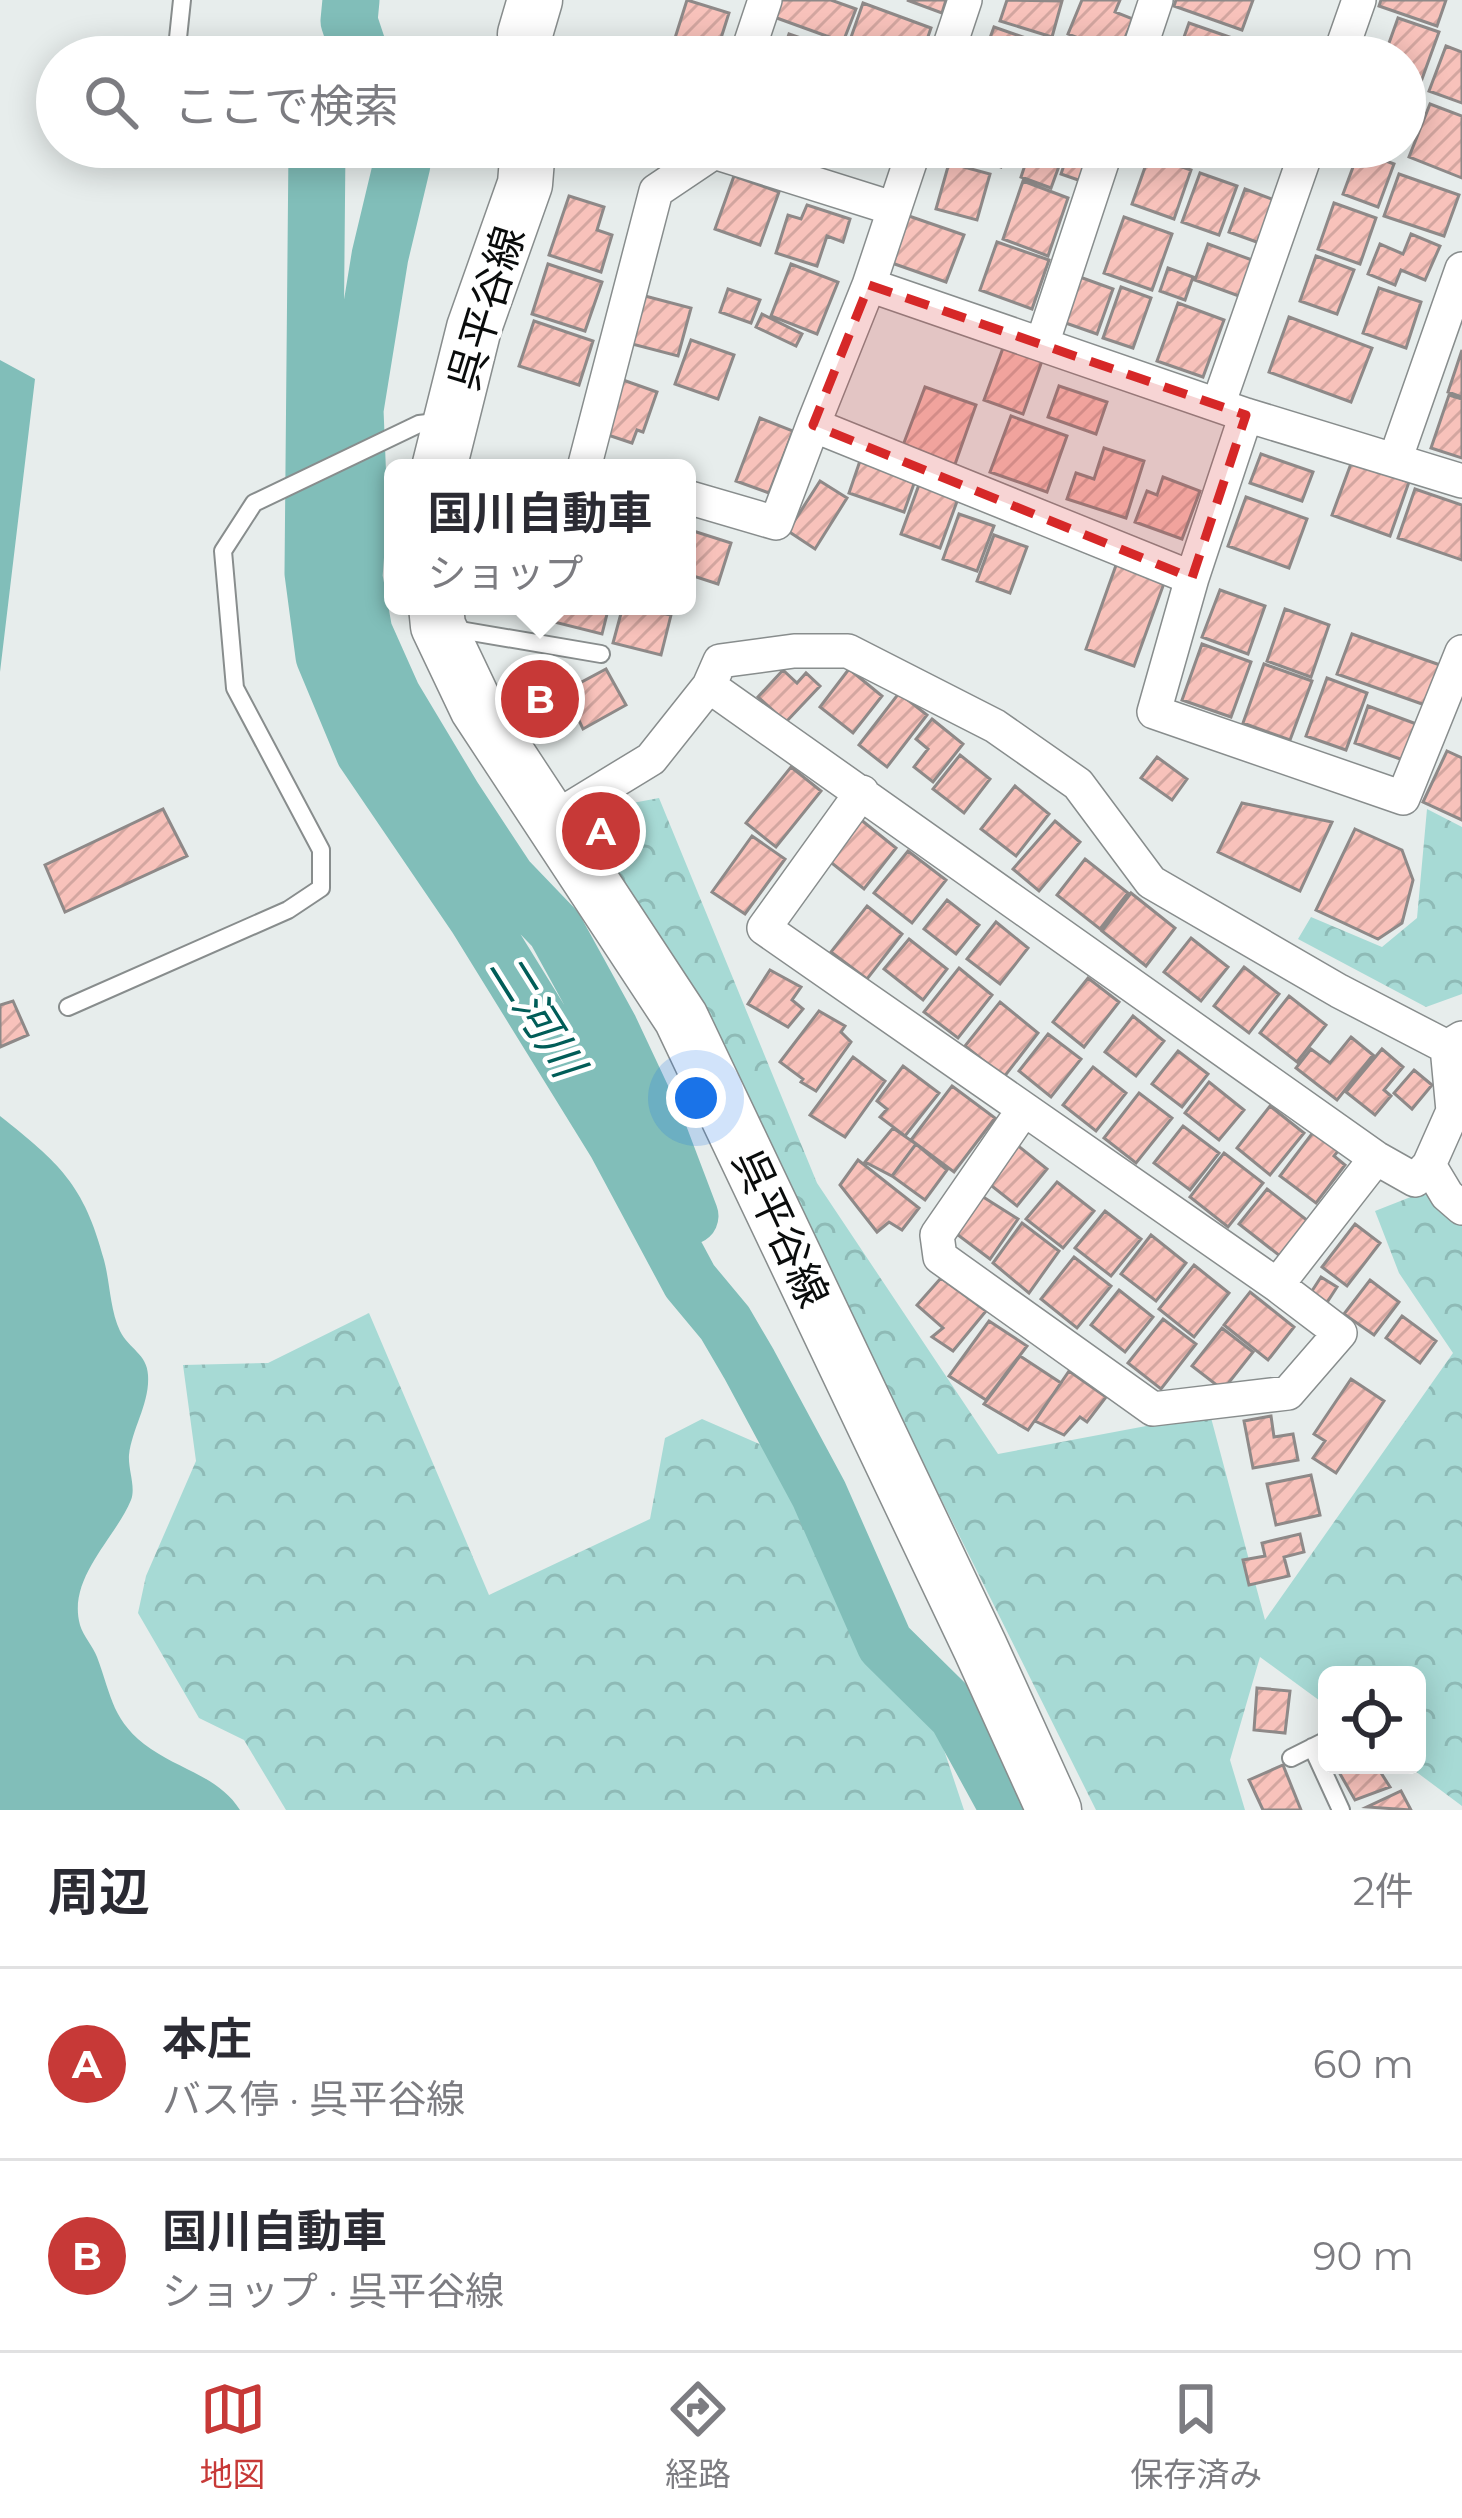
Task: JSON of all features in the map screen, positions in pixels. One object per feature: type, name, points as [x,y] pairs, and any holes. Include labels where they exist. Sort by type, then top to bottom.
[{"type":"main road","points":[[525,36],[535,0]]},
{"type":"main road","name":"呉平谷線","points":[[436,438],[525,184],[526,168]]},
{"type":"main road","name":"呉平谷線","points":[[437,616],[477,708],[681,1018],[1054,1810]]},
{"type":"street","points":[[753,36],[765,0]]},
{"type":"street","points":[[953,36],[965,0]]},
{"type":"street","points":[[1144,36],[1156,0]]},
{"type":"street","points":[[1347,36],[1359,0]]},
{"type":"street","points":[[586,459],[656,191],[689,168]]},
{"type":"street","points":[[770,168],[892,208]]},
{"type":"street","points":[[696,500],[776,523],[869,285],[907,168]]},
{"type":"street","points":[[1042,344],[1100,168]]},
{"type":"street","points":[[1302,168],[1232,410],[1154,712],[1403,798],[1462,652]]},
{"type":"street","points":[[1395,460],[1462,269]]},
{"type":"street","points":[[869,285],[1232,410],[1462,481]]},
{"type":"street","points":[[813,424],[1192,578]]},
{"type":"street","points":[[551,820],[651,759],[709,686],[720,661],[794,651],[848,651],[995,726],[1078,784],[1151,882],[1339,991],[1454,1043],[1454,1111],[1429,1165],[1415,1180],[1376,1158],[709,686]]},
{"type":"street","points":[[862,792],[764,928],[1277,1285],[1340,1333],[1288,1393],[1153,1408],[940,1257],[937,1234],[1024,1109]]},
{"type":"street","points":[[1277,1285],[1376,1158]]},
{"type":"street","points":[[1429,1165],[1447,1195],[1462,1208]]},
{"type":"lane","points":[[178,36],[182,0]]},
{"type":"lane","points":[[68,1007],[288,910],[321,888],[321,850],[235,688],[223,551],[254,503],[285,488],[436,438]]},
{"type":"lane","points":[[437,616],[601,654]]},
{"type":"lane","points":[[1291,1758],[1318,1744]]},
{"type":"lane","points":[[1330,1774],[1342,1810]]},
{"type":"highlighted area","points":[[869,285],[1246,415],[1192,578],[813,425]]},
{"type":"green space","points":[[659,798],[817,1183],[998,1454],[1210,1414],[1265,1620],[1453,1353],[1399,1273],[1375,1211],[1426,1191],[1462,1222],[1462,1806],[1419,1774],[1426,1774],[1426,1666],[1318,1666],[1318,1699],[1260,1657],[1230,1760],[1245,1810],[1096,1810],[692,999],[595,842],[606,808]]},
{"type":"green space","points":[[1427,809],[1462,827],[1462,994],[1426,1007],[1298,939],[1311,917],[1382,947],[1417,918]]},
{"type":"green space","points":[[369,1313],[489,1595],[650,1519],[665,1438],[702,1419],[785,1455],[871,1663],[931,1711],[964,1810],[286,1810],[244,1740],[199,1718],[138,1613],[146,1576],[196,1461],[183,1365],[268,1363]]},
{"type":"shaded area","points":[[0,360],[35,379],[0,672]]},
{"type":"shaded area","points":[[0,1116],[54,1162],[78,1193],[96,1234],[117,1323],[147,1368],[146,1396],[129,1455],[131,1500],[86,1575],[80,1591],[80,1625],[128,1729],[151,1749],[222,1790],[240,1810],[0,1810]]},
{"type":"building","points":[[687,0],[729,13],[722,36],[676,36]]},
{"type":"building","points":[[780,0],[831,0],[856,9],[845,36],[826,36],[774,17]]},
{"type":"building","points":[[907,0],[946,0],[942,13]]},
{"type":"building","points":[[1007,0],[1062,1],[1052,36],[1000,21]]},
{"type":"building","points":[[1082,0],[1120,0],[1115,12],[1133,19],[1126,36],[1068,34]]},
{"type":"building","points":[[1176,0],[1253,0],[1242,30],[1174,6]]},
{"type":"building","points":[[1381,0],[1446,0],[1437,26],[1379,6]]},
{"type":"building","points":[[863,3],[931,28],[928,36],[851,36]]},
{"type":"building","points":[[1398,18],[1439,32],[1426,68],[1426,36],[1392,36]]},
{"type":"building","points":[[1189,23],[1226,36],[1184,36]]},
{"type":"building","points":[[994,27],[1020,36],[991,36]]},
{"type":"building","points":[[1446,46],[1462,52],[1462,103],[1429,91]]},
{"type":"building","points":[[1430,104],[1462,116],[1462,178],[1426,164]]},
{"type":"building","points":[[948,168],[990,174],[977,220],[936,209]]},
{"type":"building","points":[[1024,168],[1058,168],[1051,188],[1021,177]]},
{"type":"building","points":[[1063,168],[1092,168],[1087,183],[1061,174]]},
{"type":"building","points":[[1145,168],[1191,170],[1174,219],[1132,204]]},
{"type":"building","points":[[1353,168],[1393,168],[1378,207],[1343,194]]},
{"type":"building","points":[[1200,173],[1237,186],[1219,235],[1182,222]]},
{"type":"building","points":[[1399,174],[1459,195],[1444,236],[1384,216]]},
{"type":"building","points":[[734,176],[779,192],[760,245],[715,229]]},
{"type":"building","points":[[1023,181],[1068,198],[1048,256],[1003,239]]},
{"type":"building","points":[[1245,189],[1280,202],[1265,245],[1229,232]]},
{"type":"building","points":[[569,196],[604,207],[597,230],[612,235],[601,272],[549,255]]},
{"type":"building","points":[[1334,203],[1376,218],[1360,264],[1318,249]]},
{"type":"building","points":[[807,205],[850,219],[843,242],[827,236],[817,266],[776,253],[788,215],[801,219]]},
{"type":"building","points":[[906,215],[964,235],[946,282],[889,262]]},
{"type":"building","points":[[1124,217],[1172,234],[1152,290],[1104,273]]},
{"type":"building","points":[[1411,234],[1440,246],[1425,280],[1401,270],[1395,285],[1368,274],[1380,244],[1403,254]]},
{"type":"building","points":[[997,242],[1049,260],[1032,309],[980,290]]},
{"type":"building","points":[[1208,244],[1252,260],[1239,296],[1195,280]]},
{"type":"building","points":[[1316,256],[1354,270],[1337,314],[1300,301]]},
{"type":"building","points":[[548,264],[602,282],[585,331],[532,314]]},
{"type":"building","points":[[791,264],[838,282],[817,334],[771,316]]},
{"type":"building","points":[[1168,268],[1193,277],[1185,300],[1160,291]]},
{"type":"building","points":[[1077,276],[1113,289],[1097,334],[1060,321]]},
{"type":"building","points":[[1121,287],[1151,298],[1133,348],[1103,338]]},
{"type":"building","points":[[1379,288],[1421,302],[1406,348],[1363,333]]},
{"type":"building","points":[[728,289],[760,300],[751,323],[720,312]]},
{"type":"building","points":[[645,296],[691,308],[678,356],[632,344]]},
{"type":"building","points":[[1178,303],[1224,320],[1203,377],[1157,361]]},
{"type":"building","points":[[762,314],[802,334],[796,346],[756,327]]},
{"type":"building","points":[[1289,317],[1372,348],[1351,402],[1269,372]]},
{"type":"building","points":[[534,321],[593,341],[579,385],[519,366]]},
{"type":"building","points":[[691,340],[734,355],[718,399],[675,384]]},
{"type":"building","points":[[1003,348],[1042,361],[1023,414],[984,400]]},
{"type":"building","points":[[1462,350],[1462,397],[1448,392]]},
{"type":"building","points":[[623,380],[657,392],[643,432],[637,430],[632,443],[605,434]]},
{"type":"building","points":[[1059,386],[1107,402],[1096,434],[1048,417]]},
{"type":"building","points":[[925,387],[976,405],[954,467],[902,448]]},
{"type":"building","points":[[1449,395],[1462,399],[1462,458],[1431,448]]},
{"type":"building","points":[[1011,416],[1067,436],[1047,492],[990,472]]},
{"type":"building","points":[[760,418],[793,431],[769,493],[736,481]]},
{"type":"building","points":[[1104,448],[1144,461],[1126,518],[1067,499],[1076,473],[1094,479]]},
{"type":"building","points":[[1261,454],[1313,472],[1302,501],[1250,483]]},
{"type":"building","points":[[861,458],[916,478],[904,512],[849,493]]},
{"type":"building","points":[[1352,461],[1409,482],[1390,536],[1332,515]]},
{"type":"building","points":[[1163,477],[1200,491],[1182,539],[1135,522],[1147,491],[1157,495]]},
{"type":"building","points":[[820,481],[847,498],[815,549],[788,531]]},
{"type":"building","points":[[920,482],[959,496],[940,548],[901,534]]},
{"type":"building","points":[[1415,489],[1462,505],[1462,560],[1398,538]]},
{"type":"building","points":[[1246,497],[1307,519],[1289,568],[1228,546]]},
{"type":"building","points":[[959,514],[994,526],[977,571],[943,559]]},
{"type":"building","points":[[696,532],[731,543],[718,584],[696,577]]},
{"type":"building","points":[[994,535],[1027,547],[1010,593],[977,581]]},
{"type":"building","points":[[1119,557],[1167,575],[1134,666],[1086,649]]},
{"type":"building","points":[[1220,590],[1265,606],[1248,654],[1202,637]]},
{"type":"building","points":[[1285,609],[1329,625],[1311,677],[1267,661]]},
{"type":"building","points":[[556,615],[607,615],[602,634],[554,622]]},
{"type":"building","points":[[621,615],[671,615],[661,655],[613,643]]},
{"type":"building","points":[[1352,634],[1440,665],[1425,705],[1337,674]]},
{"type":"building","points":[[1202,644],[1251,662],[1231,717],[1182,700]]},
{"type":"building","points":[[547,661],[568,666],[555,729],[533,724]]},
{"type":"building","points":[[1264,664],[1312,681],[1290,740],[1243,723]]},
{"type":"building","points":[[606,669],[626,705],[583,729],[565,691]]},
{"type":"building","points":[[849,669],[882,696],[853,733],[820,707]]},
{"type":"building","points":[[783,670],[797,683],[806,673],[820,686],[786,722],[758,697]]},
{"type":"building","points":[[1327,678],[1367,693],[1346,750],[1306,736]]},
{"type":"building","points":[[899,693],[927,715],[887,767],[859,745]]},
{"type":"building","points":[[1368,706],[1419,725],[1406,761],[1355,743]]},
{"type":"building","points":[[932,719],[963,744],[933,782],[914,767],[928,749],[916,739]]},
{"type":"building","points":[[1447,751],[1462,758],[1462,820],[1423,802]]},
{"type":"building","points":[[960,755],[990,779],[964,813],[933,789]]},
{"type":"building","points":[[1157,757],[1187,779],[1172,800],[1141,778]]},
{"type":"building","points":[[791,767],[821,791],[776,847],[746,823]]},
{"type":"building","points":[[1015,786],[1049,814],[1016,856],[981,829]]},
{"type":"building","points":[[1242,803],[1332,822],[1300,891],[1218,852]]},
{"type":"building","points":[[163,809],[187,856],[65,912],[45,865]]},
{"type":"building","points":[[860,819],[896,848],[864,889],[828,860]]},
{"type":"building","points":[[1055,821],[1080,842],[1039,891],[1013,869]]},
{"type":"building","points":[[1355,829],[1402,850],[1413,880],[1402,923],[1378,939],[1316,910]]},
{"type":"building","points":[[752,836],[785,859],[745,914],[712,892]]},
{"type":"building","points":[[908,851],[946,880],[912,923],[874,893]]},
{"type":"building","points":[[1085,859],[1128,893],[1100,929],[1057,895]]},
{"type":"building","points":[[1131,893],[1175,928],[1146,966],[1102,931]]},
{"type":"building","points":[[947,900],[979,925],[956,954],[924,929]]},
{"type":"building","points":[[867,906],[902,934],[867,979],[831,952]]},
{"type":"building","points":[[996,922],[1028,948],[1000,984],[967,959]]},
{"type":"building","points":[[1191,938],[1228,967],[1201,1001],[1164,972]]},
{"type":"building","points":[[909,939],[947,969],[923,1000],[884,969]]},
{"type":"building","points":[[1244,967],[1279,994],[1249,1033],[1214,1006]]},
{"type":"building","points":[[959,968],[992,995],[958,1038],[924,1012]]},
{"type":"building","points":[[770,970],[801,987],[792,1000],[803,1009],[788,1027],[748,1004]]},
{"type":"building","points":[[1088,978],[1119,1002],[1084,1047],[1053,1022]]},
{"type":"building","points":[[1289,996],[1326,1025],[1297,1062],[1260,1033]]},
{"type":"building","points":[[13,1001],[28,1035],[0,1047],[0,1005]]},
{"type":"building","points":[[1000,1002],[1038,1033],[1004,1077],[965,1046]]},
{"type":"building","points":[[819,1011],[845,1026],[841,1032],[851,1042],[816,1091],[780,1062]]},
{"type":"building","points":[[1133,1016],[1164,1041],[1136,1076],[1105,1052]]},
{"type":"building","points":[[1048,1034],[1081,1059],[1051,1097],[1019,1071]]},
{"type":"building","points":[[1351,1037],[1373,1055],[1337,1100],[1296,1068],[1311,1049],[1330,1063]]},
{"type":"building","points":[[1382,1049],[1403,1067],[1384,1090],[1391,1096],[1375,1115],[1346,1092]]},
{"type":"building","points":[[1178,1051],[1208,1074],[1182,1107],[1152,1084]]},
{"type":"building","points":[[853,1057],[885,1081],[845,1137],[810,1115]]},
{"type":"building","points":[[903,1066],[939,1093],[905,1136],[880,1117],[887,1109],[877,1101]]},
{"type":"building","points":[[1093,1067],[1126,1093],[1096,1131],[1063,1105]]},
{"type":"building","points":[[1414,1070],[1432,1085],[1412,1109],[1394,1093]]},
{"type":"building","points":[[1209,1082],[1244,1110],[1219,1140],[1185,1113]]},
{"type":"building","points":[[952,1086],[995,1118],[954,1172],[911,1140]]},
{"type":"building","points":[[1139,1093],[1172,1118],[1136,1163],[1104,1138]]},
{"type":"building","points":[[1270,1106],[1304,1133],[1270,1175],[1237,1148]]},
{"type":"building","points":[[1183,1126],[1219,1153],[1190,1190],[1154,1163]]},
{"type":"building","points":[[1317,1127],[1342,1146],[1334,1156],[1345,1165],[1316,1203],[1280,1176]]},
{"type":"building","points":[[893,1128],[916,1144],[892,1176],[865,1162]]},
{"type":"building","points":[[1012,1141],[1047,1169],[1017,1206],[983,1179]]},
{"type":"building","points":[[916,1144],[947,1170],[925,1200],[892,1176]]},
{"type":"building","points":[[1224,1153],[1263,1183],[1228,1227],[1190,1197]]},
{"type":"building","points":[[858,1160],[919,1208],[902,1230],[889,1222],[877,1232],[840,1185]]},
{"type":"building","points":[[1057,1182],[1094,1211],[1063,1248],[1026,1219]]},
{"type":"building","points":[[1267,1189],[1308,1221],[1280,1256],[1239,1224]]},
{"type":"building","points":[[980,1195],[1018,1219],[990,1259],[954,1232]]},
{"type":"building","points":[[1105,1211],[1141,1239],[1111,1276],[1075,1248]]},
{"type":"building","points":[[1022,1223],[1059,1251],[1029,1293],[993,1263]]},
{"type":"building","points":[[1355,1224],[1380,1243],[1347,1286],[1322,1267]]},
{"type":"building","points":[[1151,1235],[1186,1263],[1156,1301],[1121,1274]]},
{"type":"building","points":[[1074,1257],[1111,1286],[1077,1328],[1041,1299]]},
{"type":"building","points":[[1194,1265],[1229,1293],[1194,1337],[1159,1309]]},
{"type":"building","points":[[1321,1277],[1337,1287],[1326,1304],[1310,1294]]},
{"type":"building","points":[[941,1278],[986,1311],[953,1351],[932,1337],[943,1328],[917,1305]]},
{"type":"building","points":[[1370,1280],[1399,1302],[1374,1335],[1344,1314]]},
{"type":"building","points":[[1119,1290],[1153,1317],[1125,1352],[1091,1325]]},
{"type":"building","points":[[1250,1292],[1294,1327],[1268,1360],[1224,1325]]},
{"type":"building","points":[[1402,1316],[1436,1341],[1420,1363],[1386,1338]]},
{"type":"building","points":[[1163,1319],[1196,1344],[1161,1389],[1128,1363]]},
{"type":"building","points":[[989,1321],[1027,1346],[986,1400],[949,1376]]},
{"type":"building","points":[[1222,1328],[1253,1352],[1223,1390],[1192,1366]]},
{"type":"building","points":[[1020,1356],[1061,1383],[1028,1430],[984,1404]]},
{"type":"building","points":[[1069,1371],[1106,1397],[1087,1422],[1080,1417],[1064,1435],[1035,1421]]},
{"type":"building","points":[[1351,1379],[1384,1401],[1336,1473],[1313,1458],[1325,1441],[1314,1434]]},
{"type":"building","points":[[1271,1416],[1274,1437],[1293,1434],[1298,1460],[1253,1468],[1244,1421]]},
{"type":"building","points":[[1311,1475],[1320,1515],[1276,1525],[1267,1484]]},
{"type":"building","points":[[1300,1534],[1304,1552],[1284,1557],[1289,1576],[1249,1585],[1243,1560],[1265,1556],[1262,1543]]},
{"type":"building","points":[[1257,1688],[1290,1691],[1285,1733],[1254,1730]]},
{"type":"building","points":[[1283,1765],[1301,1810],[1263,1810],[1249,1780]]},
{"type":"building","points":[[1340,1774],[1382,1774],[1390,1787],[1355,1800]]},
{"type":"building","points":[[1401,1791],[1411,1810],[1367,1807]]},
{"type":"waterway","points":[[351,0],[349,21],[354,36]]},
{"type":"waterway","name":"二河川","points":[[317,168],[313,573],[324,656],[364,752],[477,918],[616,1143],[690,1281],[725,1323],[749,1364],[819,1494],[885,1644],[957,1715],[1009,1810]]},
{"type":"waterway","points":[[401,168],[380,256],[355,410],[359,509],[354,577],[364,632],[393,697],[453,797],[507,879],[555,929],[610,1029],[657,1129],[690,1216]]},
{"type":"place","name":"国川自動車","points":[[540,699]]},
{"type":"place","name":"本庄","points":[[601,831]]}]
